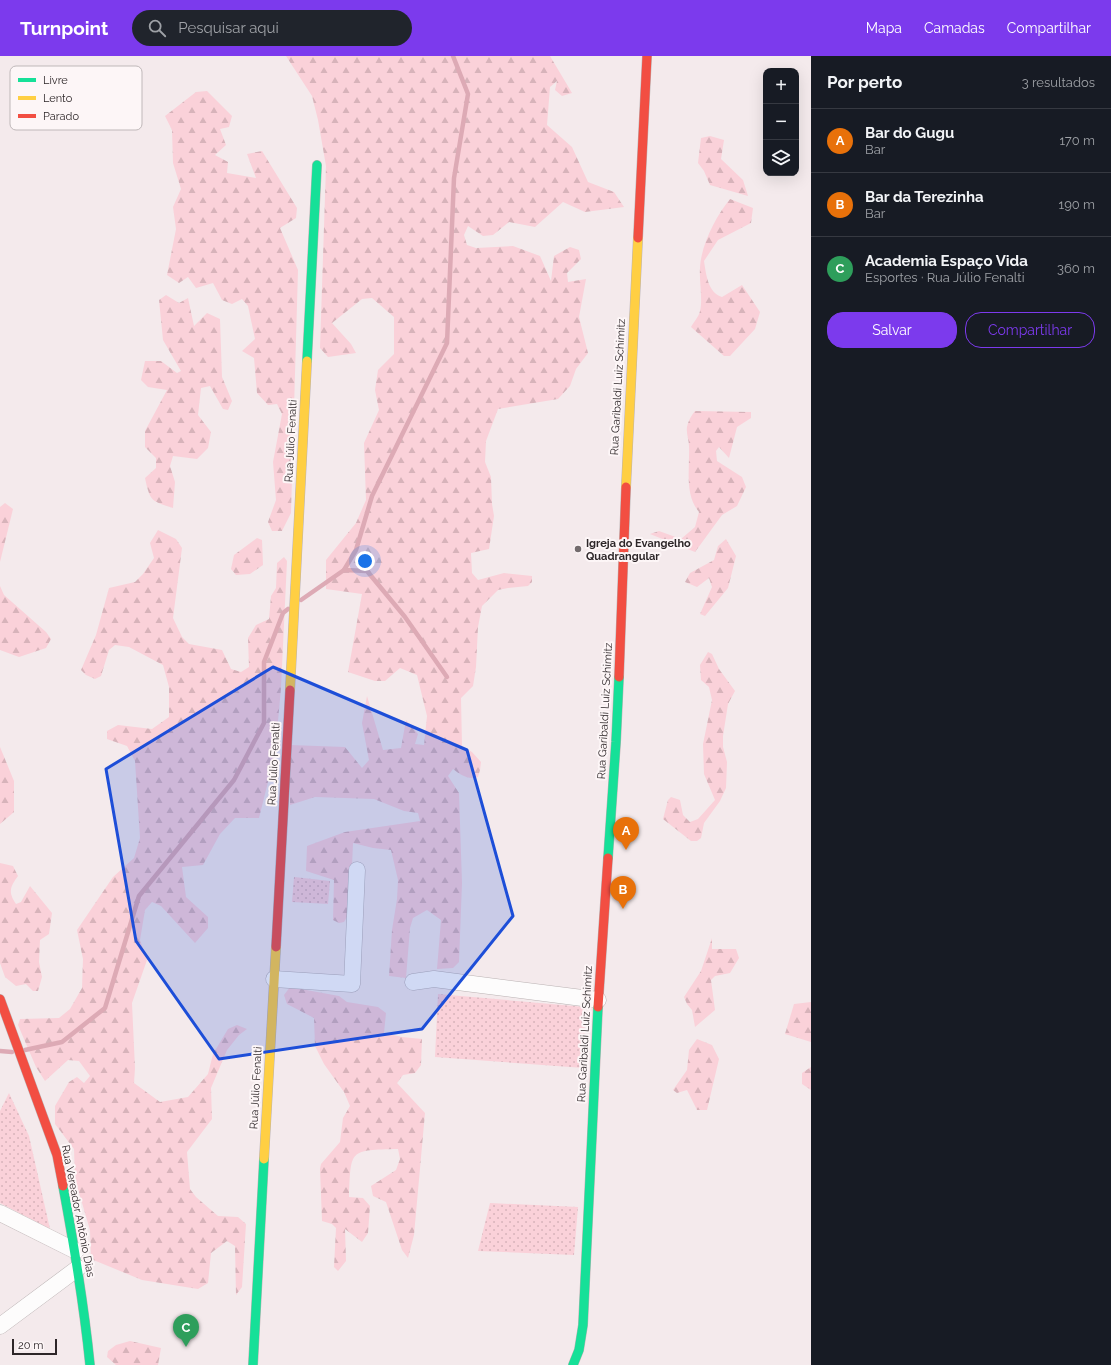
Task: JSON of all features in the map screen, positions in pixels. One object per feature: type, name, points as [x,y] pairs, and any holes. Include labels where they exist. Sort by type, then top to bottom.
[{"type":"street","name":"Rua Garibaldi Luiz Schimitz","points":[[573,1365],[576,1360],[580,1342],[584,1300],[598,1000],[616,742],[629,404],[647,56]]},
{"type":"street","name":"Rua Júlio Fenalti","points":[[253,1365],[317,165]]},
{"type":"street","points":[[274,979],[352,984],[356,870]]},
{"type":"street","points":[[413,982],[434,979],[598,1000]]},
{"type":"street","name":"Rua Vereador Antônio Dias","points":[[0,999],[57,1155],[76,1251],[90,1365]]},
{"type":"street","points":[[0,1213],[76,1251]]},
{"type":"street","points":[[0,1326],[78,1268]]},
{"type":"highlighted area","points":[[273,667],[467,750],[513,916],[422,1029],[219,1059],[136,941],[106,769]]},
{"type":"green space","points":[[286,56],[550,56],[572,93],[562,96],[555,90],[557,81],[550,87],[547,125],[572,147],[588,182],[614,192],[624,207],[585,212],[563,202],[535,227],[509,222],[493,235],[483,236],[468,226],[464,235],[467,245],[476,248],[513,246],[540,256],[551,281],[554,256],[570,247],[579,250],[581,259],[567,273],[568,282],[586,279],[579,317],[588,353],[576,369],[570,386],[558,399],[498,409],[486,441],[485,462],[491,477],[494,516],[489,549],[471,553],[472,573],[478,580],[504,573],[532,576],[532,582],[528,586],[498,590],[482,606],[478,627],[476,667],[473,686],[461,698],[462,746],[472,752],[481,762],[478,777],[468,777],[453,769],[448,776],[459,793],[462,883],[459,962],[453,968],[437,969],[441,920],[427,910],[413,918],[410,928],[406,978],[389,976],[392,930],[397,899],[398,880],[391,850],[373,848],[353,843],[350,912],[344,922],[339,923],[333,920],[334,880],[306,871],[307,846],[345,832],[420,821],[418,813],[404,811],[374,799],[315,797],[290,805],[290,745],[345,747],[362,768],[369,760],[362,723],[367,696],[383,750],[401,748],[406,720],[418,734],[415,744],[424,745],[427,716],[417,675],[400,668],[385,681],[375,681],[348,672],[362,594],[326,589],[326,560],[356,523],[366,500],[364,443],[379,410],[375,390],[378,370],[394,354],[394,317],[372,298],[362,299],[332,323],[351,344],[356,353],[328,357],[320,348],[326,166],[312,96]]},
{"type":"green space","points":[[207,91],[232,116],[229,127],[220,129],[226,145],[215,155],[228,162],[227,173],[256,178],[247,154],[262,151],[297,208],[296,218],[280,228],[298,270],[291,513],[282,531],[272,531],[268,522],[276,500],[273,462],[282,414],[277,404],[268,405],[257,393],[254,358],[242,351],[255,339],[248,306],[242,299],[232,304],[222,300],[213,283],[196,288],[188,277],[179,283],[167,275],[176,229],[173,207],[181,189],[173,163],[172,130],[165,116],[196,92]]},
{"type":"green space","points":[[710,136],[724,140],[721,159],[743,180],[748,196],[710,185],[704,171],[698,163],[701,138]]},
{"type":"green space","points":[[730,199],[753,208],[751,223],[718,240],[704,261],[708,282],[714,292],[722,297],[742,285],[760,312],[755,329],[730,356],[724,356],[691,327],[699,315],[701,306],[700,268],[703,250],[710,231]]},
{"type":"green space","points":[[166,295],[179,303],[188,298],[194,326],[207,313],[220,319],[222,377],[232,401],[228,410],[223,409],[210,386],[201,388],[198,415],[211,432],[208,448],[197,459],[173,456],[170,466],[175,482],[173,508],[160,504],[153,499],[149,492],[145,478],[156,468],[156,458],[145,447],[145,431],[167,390],[148,387],[141,380],[145,361],[161,361],[177,373],[181,371],[163,340],[159,300]]},
{"type":"green space","points":[[695,411],[751,412],[751,418],[737,427],[729,458],[719,447],[716,451],[717,461],[742,477],[746,487],[737,506],[722,515],[695,552],[650,534],[659,531],[681,539],[695,527],[699,512],[691,497],[687,425]]},
{"type":"green space","points":[[5,503],[13,509],[0,562],[0,507]]},
{"type":"green space","points":[[158,530],[176,539],[182,548],[173,618],[182,637],[189,644],[222,650],[231,669],[241,672],[249,667],[248,638],[256,625],[269,619],[271,596],[276,588],[277,563],[284,557],[287,561],[281,688],[275,754],[259,818],[235,818],[220,834],[203,865],[182,867],[186,897],[208,917],[208,928],[195,943],[161,906],[152,902],[145,910],[140,940],[147,960],[132,1003],[135,1068],[134,1083],[160,1102],[188,1097],[208,1074],[213,1054],[228,1029],[237,1025],[247,1029],[239,1035],[227,1050],[211,1088],[212,1119],[187,1152],[190,1189],[196,1197],[218,1216],[238,1217],[246,1224],[242,1287],[236,1295],[235,1246],[227,1241],[211,1253],[208,1283],[198,1289],[142,1280],[91,1259],[90,1230],[75,1179],[74,1149],[55,1124],[55,1106],[69,1082],[77,1077],[84,1083],[90,1076],[79,1061],[68,1060],[45,1081],[36,1067],[18,1025],[20,1019],[59,1018],[70,1009],[82,988],[83,959],[77,930],[113,877],[134,858],[140,838],[135,761],[127,746],[107,739],[107,731],[118,725],[152,729],[169,717],[169,687],[163,665],[129,647],[115,645],[109,650],[101,676],[95,679],[86,675],[81,670],[96,635],[109,588],[135,582],[143,574],[154,558],[150,543]]},
{"type":"green space","points":[[257,538],[262,540],[263,565],[250,574],[236,575],[231,569],[234,555]]},
{"type":"green space","points":[[726,539],[736,556],[728,588],[705,616],[700,614],[712,587],[709,578],[697,587],[685,582],[690,573],[714,560],[718,546]]},
{"type":"green space","points":[[0,586],[4,595],[46,632],[51,639],[46,648],[19,657],[0,650]]},
{"type":"green space","points":[[708,652],[712,654],[719,669],[735,691],[728,704],[723,736],[723,747],[727,762],[726,788],[720,801],[704,823],[701,838],[697,841],[691,841],[663,819],[668,800],[671,797],[680,800],[683,815],[690,822],[698,819],[715,800],[704,774],[703,744],[712,700],[709,687],[701,680],[700,665]]},
{"type":"green space","points":[[0,747],[14,781],[14,812],[0,824]]},
{"type":"green space","points":[[0,863],[13,866],[18,876],[13,883],[11,890],[16,904],[21,902],[30,886],[52,913],[49,934],[40,940],[39,962],[42,977],[38,991],[33,991],[26,984],[16,986],[5,977],[0,963]]},
{"type":"green space","points":[[294,877],[330,881],[328,904],[292,902]]},
{"type":"green space","points":[[712,938],[712,949],[736,949],[739,958],[730,973],[715,976],[711,980],[715,1010],[695,1027],[692,1010],[684,997],[701,971]]},
{"type":"green space","points":[[290,987],[339,996],[347,1002],[378,1007],[386,1013],[384,1033],[422,1039],[421,1065],[415,1073],[403,1075],[397,1083],[425,1113],[414,1235],[408,1258],[402,1250],[386,1202],[373,1196],[371,1186],[396,1170],[400,1159],[398,1149],[370,1150],[356,1155],[352,1161],[349,1197],[363,1198],[370,1206],[368,1233],[362,1242],[345,1229],[346,1261],[338,1271],[334,1267],[336,1228],[332,1224],[322,1221],[320,1169],[321,1164],[340,1142],[343,1118],[350,1106],[344,1092],[324,1064],[315,1046],[314,1018],[287,1004],[284,995]]},
{"type":"green space","points":[[438,994],[585,1007],[584,1068],[435,1057]]},
{"type":"green space","points":[[811,1002],[811,1042],[785,1034],[794,1004]]},
{"type":"green space","points":[[697,1039],[712,1045],[719,1059],[707,1110],[697,1110],[687,1090],[677,1093],[673,1090],[687,1070],[689,1050]]},
{"type":"green space","points":[[811,1067],[811,1090],[802,1084],[802,1073]]},
{"type":"green space","points":[[9,1093],[29,1136],[50,1229],[0,1203],[0,1111]]},
{"type":"green space","points":[[490,1203],[578,1207],[574,1255],[478,1251]]},
{"type":"green space","points":[[130,1341],[161,1348],[158,1365],[116,1365],[107,1357],[108,1351],[116,1345]]},
{"type":"waterway","points":[[344,570],[356,550],[372,496],[447,343],[454,178],[468,94],[453,56]]},
{"type":"waterway","points":[[301,600],[344,570],[367,571],[405,617],[447,677]]},
{"type":"waterway","points":[[25,1050],[62,1042],[105,1008],[139,896],[234,780],[264,723],[264,662],[283,613],[288,609]]},
{"type":"waterway","points":[[0,1051],[12,1052]]},
{"type":"traffic: fast","points":[[307,361],[317,165]]},
{"type":"traffic: fast","points":[[608,858],[619,677]]},
{"type":"traffic: fast","points":[[573,1365],[579,1350],[583,1325],[598,1007]]},
{"type":"traffic: fast","points":[[253,1365],[264,1159]]},
{"type":"traffic: fast","points":[[63,1186],[85,1320],[90,1365]]},
{"type":"traffic: slow","points":[[626,487],[638,238]]},
{"type":"traffic: slow","points":[[290,690],[307,361]]},
{"type":"traffic: slow","points":[[264,1159],[276,947]]},
{"type":"traffic: jam","points":[[638,238],[647,56]]},
{"type":"traffic: jam","points":[[619,677],[626,487]]},
{"type":"traffic: jam","points":[[276,947],[290,690]]},
{"type":"traffic: jam","points":[[598,1007],[608,858]]},
{"type":"traffic: jam","points":[[0,999],[57,1155],[63,1186]]},
{"type":"place","name":"Igreja do Evangelho Quadrangular","points":[[578,549]]},
{"type":"place","name":"Bar do Gugu","points":[[626,850]]},
{"type":"place","name":"Bar da Terezinha","points":[[623,909]]},
{"type":"place","name":"Academia Espaço Vida","points":[[186,1347]]}]
